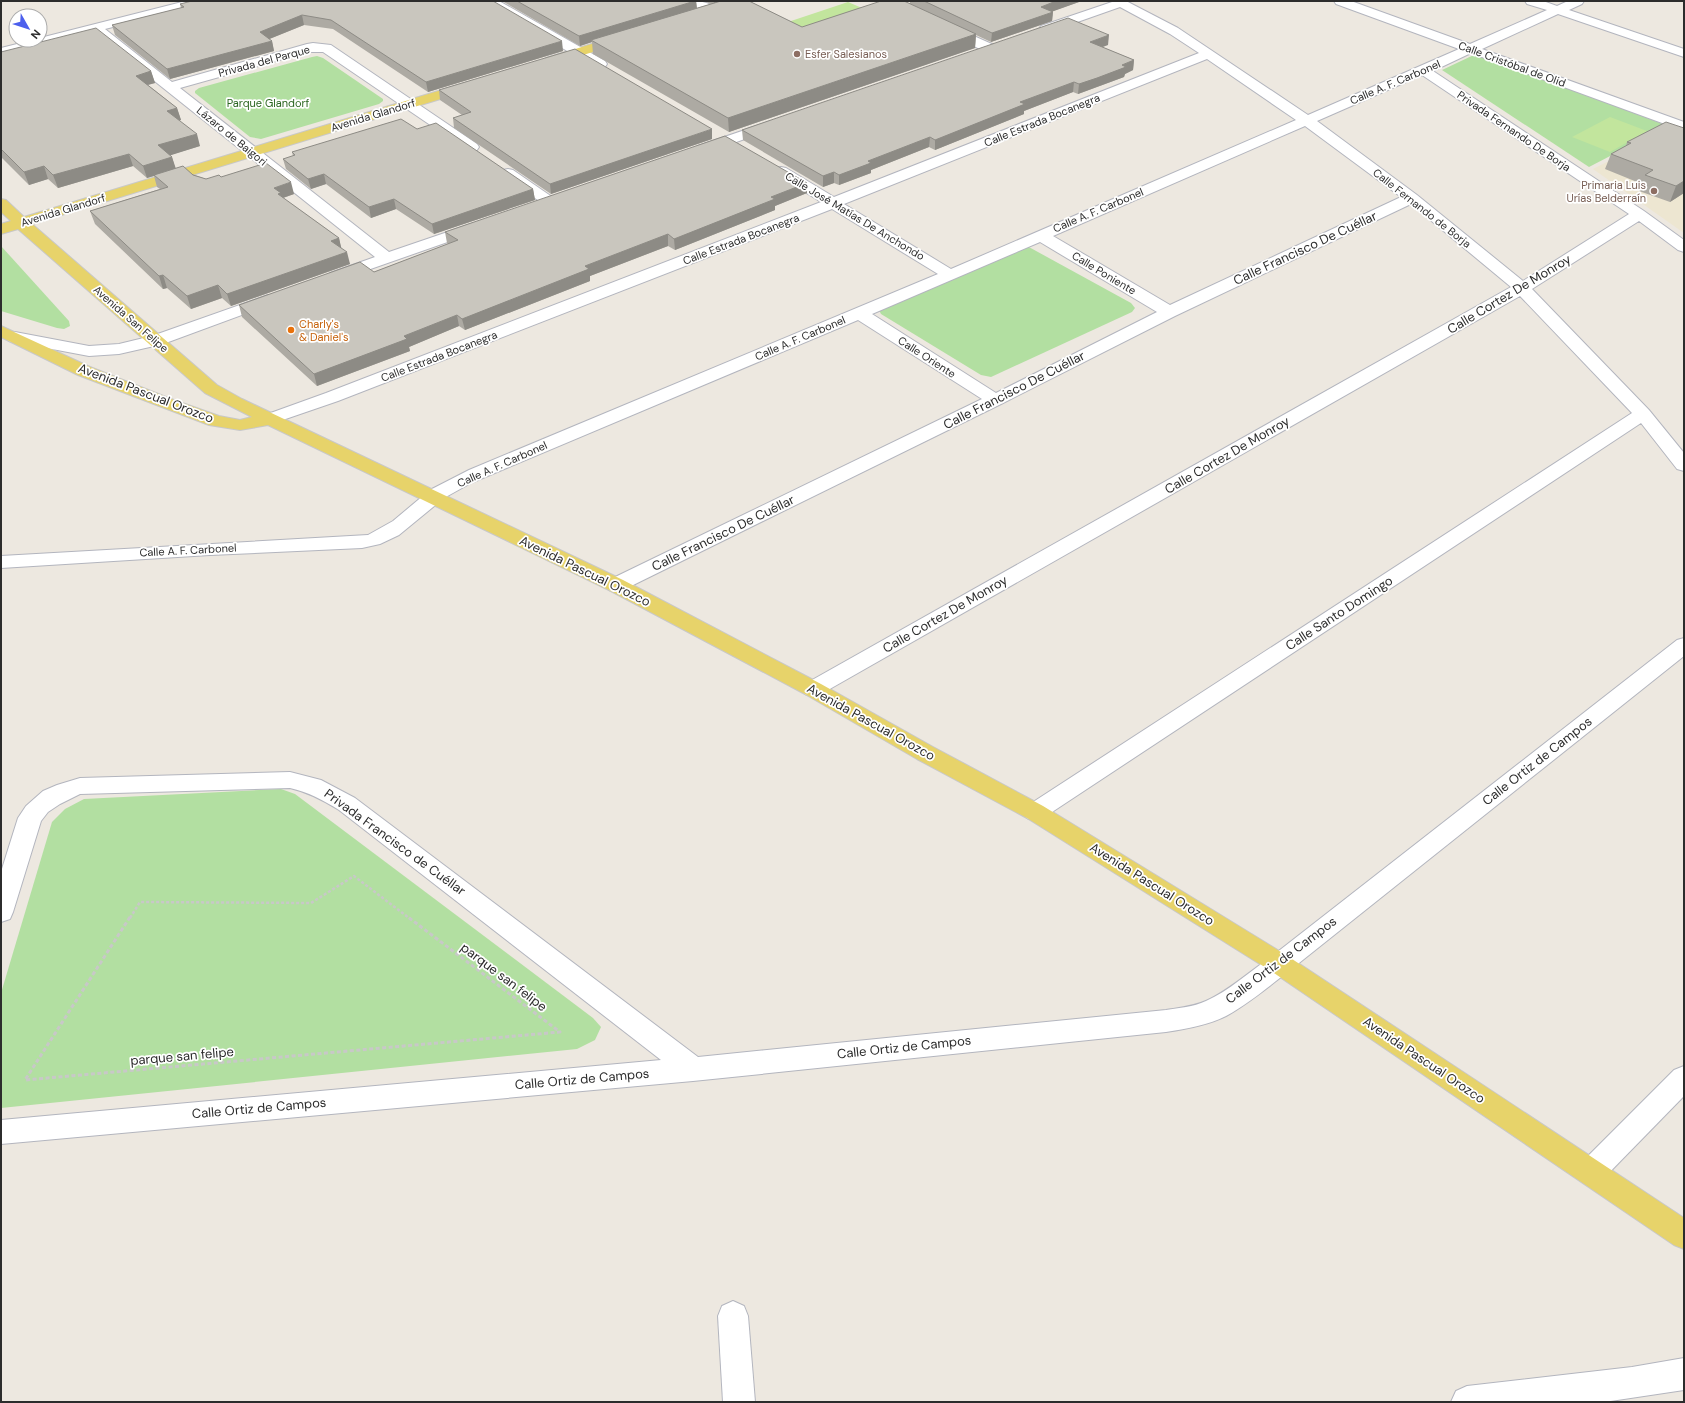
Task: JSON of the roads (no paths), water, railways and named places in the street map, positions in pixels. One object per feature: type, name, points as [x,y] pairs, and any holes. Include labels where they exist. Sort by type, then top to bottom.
[{"type":"main road","points":[[697,16],[725,7]]},
{"type":"main road","points":[[535,66],[631,36]]},
{"type":"main road","name":"Avenida Glandorf","points":[[1,229],[483,81]]},
{"type":"main road","name":"Avenida San Felipe","points":[[1,203],[21,223],[157,340],[211,389],[271,419]]},
{"type":"main road","name":"Avenida Pascual Orozco","points":[[8,334],[84,371],[165,403],[215,420],[240,425],[271,419],[432,498],[616,585],[813,689],[1034,812],[1280,964],[1684,1235]]},
{"type":"street","points":[[1,52],[200,1]]},
{"type":"street","points":[[490,1],[613,72]]},
{"type":"street","points":[[692,1],[712,11]]},
{"type":"street","name":"Calle Cristóbal de Olid","points":[[1340,1],[1684,127]]},
{"type":"street","points":[[1531,1],[1684,52]]},
{"type":"street","name":"Calle A. F. Carbonel","points":[[1,562],[372,541],[390,533],[432,498],[476,474],[950,274],[1423,70],[1578,1]]},
{"type":"street","points":[[1033,33],[1127,3]]},
{"type":"street","name":"Calle Fernando de Borja","points":[[1127,3],[1174,31],[1306,120],[1412,198],[1522,288],[1643,414],[1684,465]]},
{"type":"street","points":[[940,25],[989,48]]},
{"type":"street","name":"Lázaro de Baigori","points":[[96,28],[172,86],[252,152],[386,258]]},
{"type":"street","points":[[974,54],[1004,43]]},
{"type":"street","name":"Privada del Parque","points":[[172,86],[307,48],[326,48],[486,157]]},
{"type":"street","name":"Calle Estrada Bocanegra","points":[[271,419],[332,397],[835,202],[1209,54]]},
{"type":"street","name":"Privada Fernando De Borja","points":[[1423,70],[1639,214],[1684,247]]},
{"type":"street","points":[[692,153],[781,122]]},
{"type":"street","points":[[715,132],[742,148]]},
{"type":"street","name":"Calle José Matías De Anchondo","points":[[768,163],[835,202],[950,274]]},
{"type":"street","points":[[499,166],[550,202]]},
{"type":"street","points":[[535,207],[565,197]]},
{"type":"street","name":"Calle Francisco De Cuéllar","points":[[616,585],[996,400],[1168,312],[1412,198]]},
{"type":"street","name":"Calle Cortez De Monroy","points":[[813,689],[1522,288],[1639,214]]},
{"type":"street","points":[[320,282],[491,222]]},
{"type":"street","name":"Calle Poniente","points":[[1040,235],[1168,312]]},
{"type":"street","points":[[8,334],[89,351],[119,349],[157,340],[283,295]]},
{"type":"street","name":"Calle Oriente","points":[[859,313],[996,400]]},
{"type":"street","name":"Calle Santo Domingo","points":[[1034,812],[1643,414]]},
{"type":"street","name":"Calle Ortiz de Campos","points":[[1,1132],[693,1068],[1152,1023],[1191,1017],[1215,1009],[1232,999],[1280,964],[1684,645]]},
{"type":"street","name":"Privada Francisco de Cuéllar","points":[[1,912],[30,818],[37,808],[64,790],[80,786],[290,780],[302,782],[315,785],[347,804],[693,1068]]},
{"type":"street","points":[[1591,1172],[1684,1078]]},
{"type":"street","points":[[733,1316],[738,1402]]},
{"type":"street","points":[[1467,1402],[1632,1384],[1684,1374]]},
{"type":"place","name":"Esfer Salesianos","points":[[797,54]]},
{"type":"place","name":"Primaria Luis Urías Belderraín","points":[[1654,191]]},
{"type":"place","name":"Charly's & Daniel's","points":[[291,330]]},
{"type":"park label","name":"Parque Glandorf","points":[[268,103]]}]
